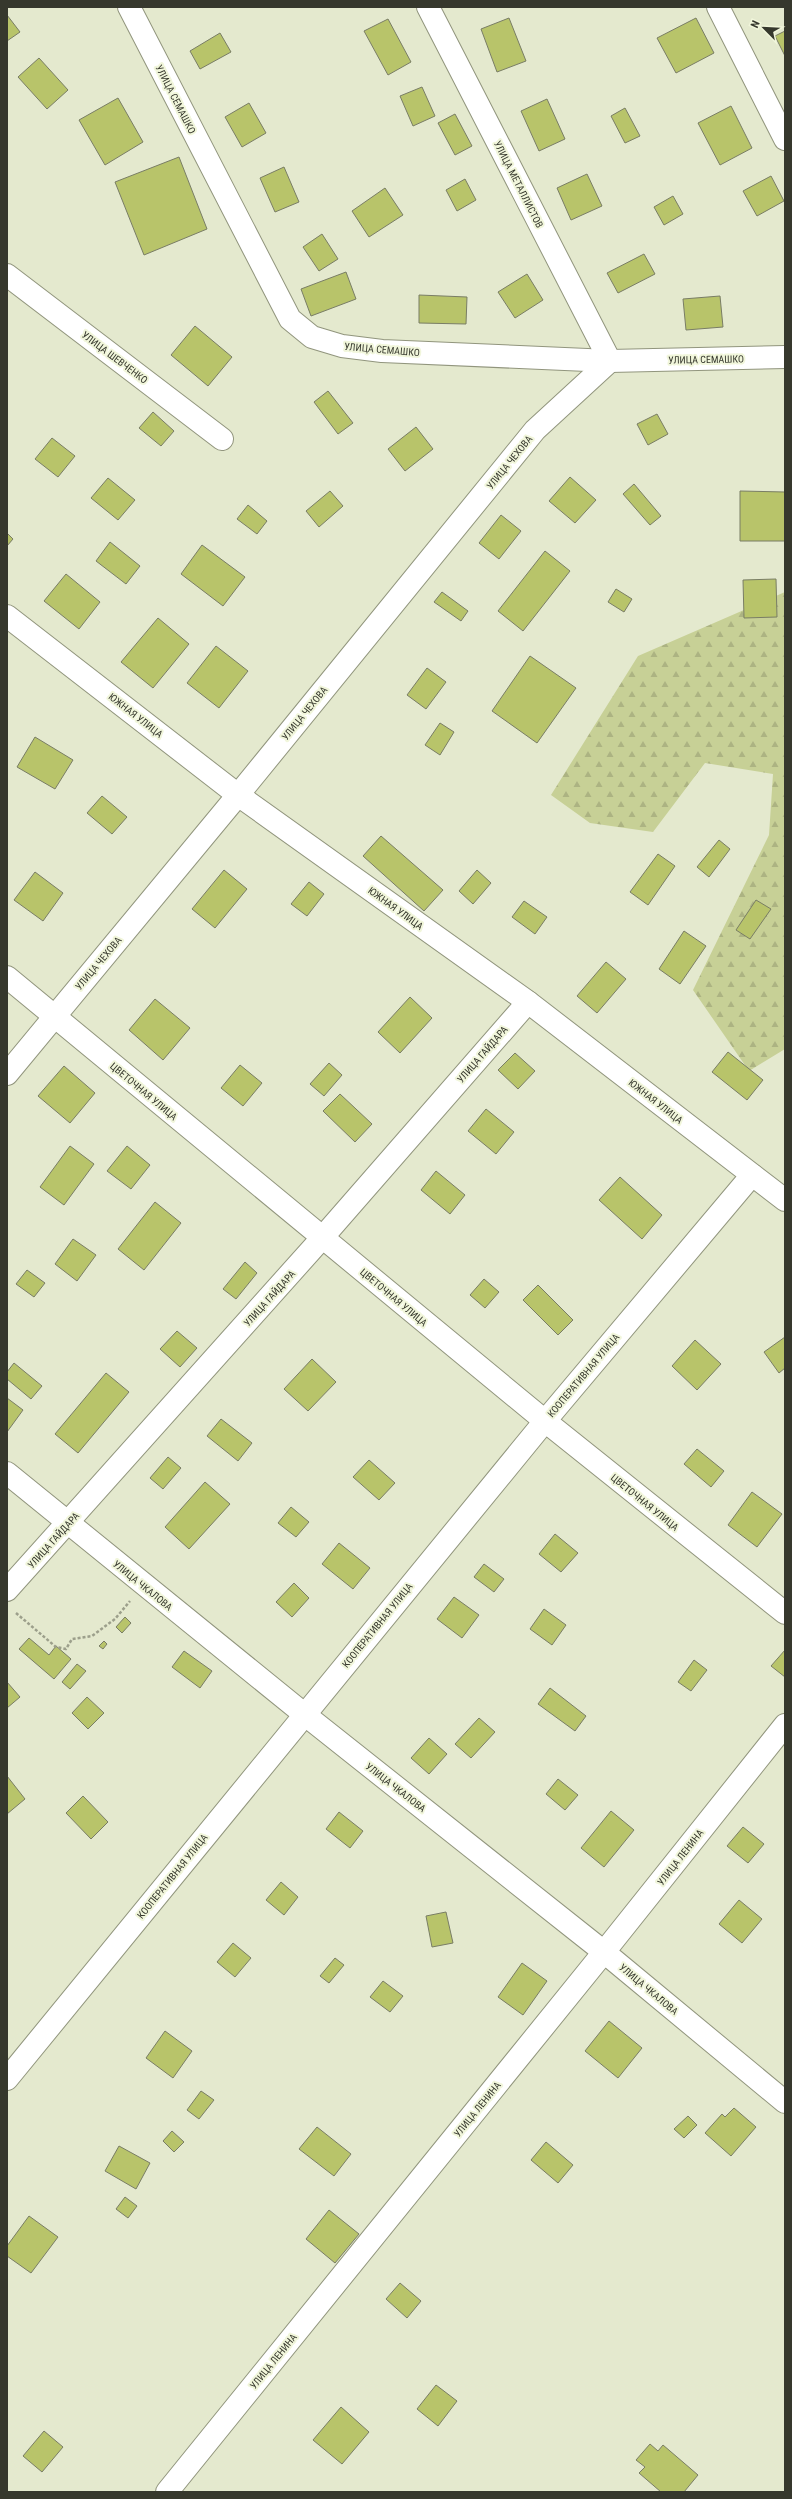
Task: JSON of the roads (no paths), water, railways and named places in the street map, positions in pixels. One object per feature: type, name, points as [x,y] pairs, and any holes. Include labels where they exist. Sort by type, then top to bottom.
[{"type":"street","name":"УЛИЦА СЕМАШКО","points":[[129,7],[290,320],[312,337],[342,346],[382,350],[610,361],[785,357]]},
{"type":"street","name":"УЛИЦА МЕТАЛЛИСТОВ","points":[[428,7],[610,361]]},
{"type":"street","points":[[718,7],[785,139]]},
{"type":"street","name":"УЛИЦА ШЕВЧЕНКО","points":[[7,275],[222,439]]},
{"type":"street","name":"УЛИЦА ЧЕХОВА","points":[[7,1074],[238,795],[534,430],[610,361]]},
{"type":"street","name":"ЮЖНАЯ УЛИЦА","points":[[7,616],[238,795],[528,1002],[785,1200]]},
{"type":"street","name":"ЦВЕТОЧНАЯ УЛИЦА","points":[[7,977],[545,1421],[785,1613]]},
{"type":"street","name":"УЛИЦА ГАЙДАРА","points":[[7,1590],[68,1524],[322,1238],[528,1002]]},
{"type":"street","name":"КООПЕРАТИВНАЯ УЛИЦА","points":[[7,2079],[545,1421],[752,1175]]},
{"type":"street","name":"УЛИЦА ЧКАЛОВА","points":[[7,1473],[304,1714],[604,1952],[785,2102]]},
{"type":"street","name":"УЛИЦА ЛЕНИНА","points":[[167,2492],[604,1952],[785,1724]]}]
